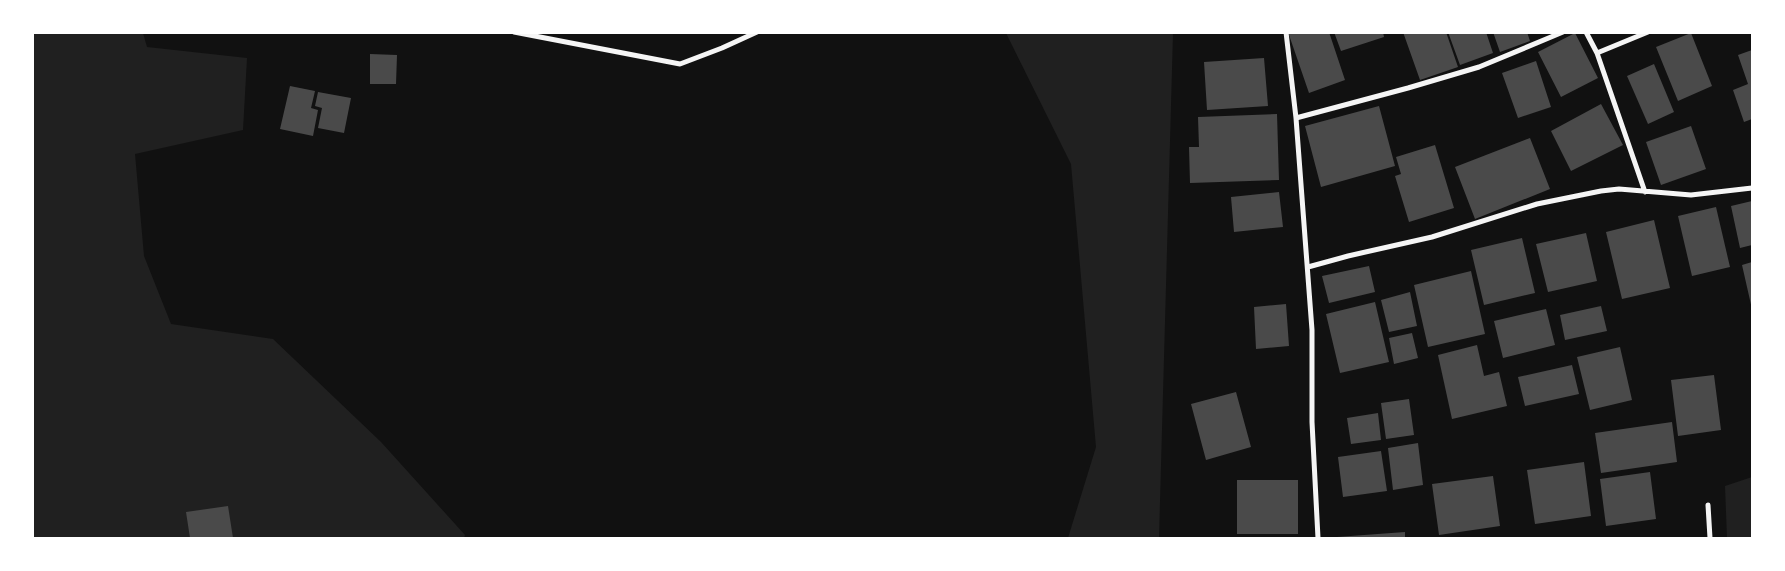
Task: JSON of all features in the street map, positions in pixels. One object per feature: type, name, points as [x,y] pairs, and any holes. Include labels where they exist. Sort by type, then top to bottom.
[{"type":"street","points":[[514,32],[680,64],[722,48],[756,32]]},
{"type":"street","points":[[1286,32],[1296,118],[1312,330],[1312,422],[1318,538]]},
{"type":"street","points":[[1296,118],[1479,67],[1563,32]]},
{"type":"street","points":[[1586,32],[1597,53],[1645,192]]},
{"type":"street","points":[[1597,53],[1648,32]]},
{"type":"street","points":[[1308,268],[1348,256],[1432,237],[1537,204],[1601,190],[1619,189],[1691,195],[1752,188]]},
{"type":"street","points":[[1708,505],[1710,538]]},
{"type":"shaded area","points":[[32,33],[143,33],[147,47],[247,58],[243,130],[135,154],[144,256],[171,324],[273,339],[381,442],[465,535],[464,538],[33,538]]},
{"type":"shaded area","points":[[1006,33],[1173,33],[1159,538],[1068,538],[1096,447],[1071,164]]},
{"type":"shaded area","points":[[1752,477],[1752,538],[1727,538],[1725,486]]},
{"type":"building","points":[[1288,32],[1329,32],[1345,80],[1309,93]]},
{"type":"building","points":[[1334,32],[1383,32],[1384,37],[1341,51]]},
{"type":"building","points":[[1403,32],[1446,32],[1458,67],[1420,80]]},
{"type":"building","points":[[1448,32],[1486,32],[1493,53],[1460,65]]},
{"type":"building","points":[[1493,32],[1527,32],[1530,41],[1500,52]]},
{"type":"building","points":[[1575,33],[1598,78],[1561,97],[1538,52]]},
{"type":"building","points":[[1691,33],[1712,86],[1678,101],[1656,47]]},
{"type":"building","points":[[1752,50],[1752,119],[1744,122],[1733,90],[1748,84],[1738,55]]},
{"type":"building","points":[[370,54],[397,55],[396,84],[370,84]]},
{"type":"building","points":[[1264,58],[1268,106],[1207,110],[1204,62]]},
{"type":"building","points":[[1536,61],[1551,107],[1518,118],[1502,73]]},
{"type":"building","points":[[1654,64],[1674,112],[1648,124],[1627,76]]},
{"type":"building","points":[[290,86],[315,91],[311,108],[318,110],[313,136],[280,129]]},
{"type":"building","points":[[318,92],[351,98],[344,133],[318,128],[322,108],[315,106]]},
{"type":"building","points":[[1601,104],[1623,145],[1571,171],[1551,131]]},
{"type":"building","points":[[1379,106],[1395,166],[1321,187],[1305,126]]},
{"type":"building","points":[[1277,114],[1279,180],[1190,183],[1189,147],[1199,147],[1198,117]]},
{"type":"building","points":[[1691,126],[1706,169],[1661,185],[1646,142]]},
{"type":"building","points":[[1530,138],[1550,189],[1475,219],[1455,167]]},
{"type":"building","points":[[1435,145],[1454,208],[1409,222],[1395,176],[1401,174],[1396,157]]},
{"type":"building","points":[[1279,192],[1283,227],[1234,232],[1231,197]]},
{"type":"building","points":[[1752,201],[1752,245],[1740,248],[1731,206]]},
{"type":"building","points":[[1716,207],[1730,267],[1692,276],[1678,216]]},
{"type":"building","points":[[1654,220],[1670,288],[1622,299],[1606,232]]},
{"type":"building","points":[[1586,233],[1597,281],[1548,292],[1536,244]]},
{"type":"building","points":[[1522,238],[1535,293],[1484,305],[1471,250]]},
{"type":"building","points":[[1752,262],[1752,309],[1742,265]]},
{"type":"building","points":[[1369,266],[1375,292],[1329,303],[1322,276]]},
{"type":"building","points":[[1471,271],[1485,334],[1428,347],[1414,285]]},
{"type":"building","points":[[1410,292],[1417,326],[1389,332],[1381,300]]},
{"type":"building","points":[[1375,302],[1389,362],[1340,373],[1326,314]]},
{"type":"building","points":[[1286,304],[1289,346],[1256,349],[1254,307]]},
{"type":"building","points":[[1601,306],[1607,331],[1565,340],[1560,315]]},
{"type":"building","points":[[1546,309],[1555,345],[1503,358],[1494,321]]},
{"type":"building","points":[[1412,333],[1418,358],[1394,364],[1389,338]]},
{"type":"building","points":[[1477,345],[1484,376],[1499,372],[1507,406],[1452,419],[1438,355]]},
{"type":"building","points":[[1620,347],[1632,400],[1590,410],[1577,357]]},
{"type":"building","points":[[1572,365],[1579,394],[1525,406],[1518,377]]},
{"type":"building","points":[[1714,375],[1721,430],[1678,436],[1671,380]]},
{"type":"building","points":[[1236,392],[1251,447],[1206,460],[1191,404]]},
{"type":"building","points":[[1409,399],[1414,435],[1386,439],[1381,403]]},
{"type":"building","points":[[1378,413],[1381,440],[1351,444],[1347,418]]},
{"type":"building","points":[[1672,422],[1677,462],[1601,473],[1595,433]]},
{"type":"building","points":[[1418,443],[1423,485],[1393,490],[1388,448]]},
{"type":"building","points":[[1381,451],[1387,491],[1343,497],[1338,457]]},
{"type":"building","points":[[1584,462],[1591,516],[1535,524],[1527,470]]},
{"type":"building","points":[[1650,472],[1656,519],[1606,526],[1600,479]]},
{"type":"building","points":[[1493,476],[1500,526],[1439,535],[1432,484]]},
{"type":"building","points":[[1237,480],[1298,480],[1298,534],[1237,534]]},
{"type":"building","points":[[228,506],[233,538],[190,538],[186,512]]},
{"type":"building","points":[[1405,532],[1405,538],[1337,538],[1337,537]]}]
